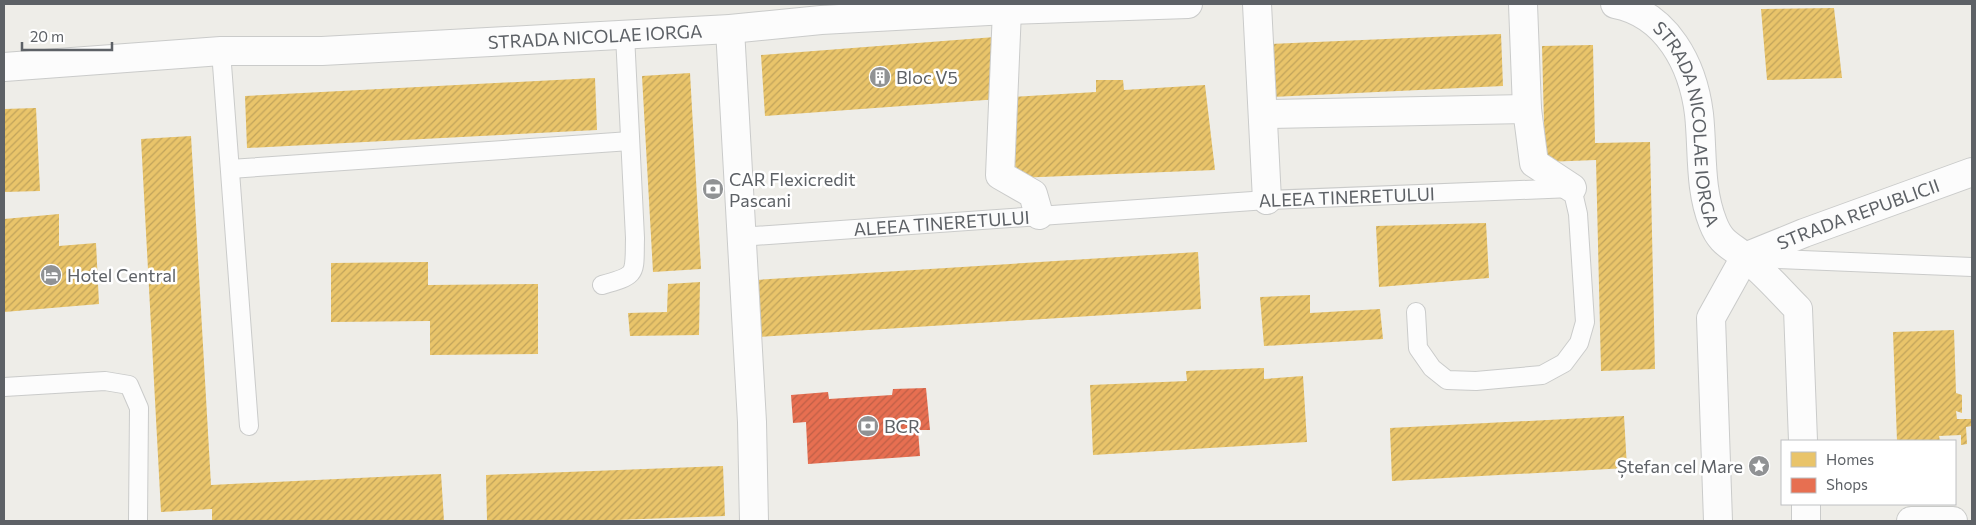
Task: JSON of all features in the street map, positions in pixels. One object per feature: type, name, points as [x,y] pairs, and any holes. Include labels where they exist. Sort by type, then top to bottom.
[{"type":"street","name":"STRADA NICOLAE IORGA","points":[[4,66],[221,51],[322,51],[730,29],[821,20],[1007,10],[1188,4]]},
{"type":"street","points":[[1257,4],[1267,200]]},
{"type":"street","points":[[1523,4],[1527,109],[1534,163],[1572,188]]},
{"type":"street","name":"STRADA NICOLAE IORGA","points":[[1615,4],[1624,6],[1649,18],[1666,31],[1680,53],[1695,91],[1699,114],[1704,194],[1713,225],[1726,245],[1746,257],[1798,309],[1803,440]]},
{"type":"street","points":[[1007,10],[1000,175],[1033,194],[1038,215]]},
{"type":"street","points":[[730,29],[740,237],[752,422],[754,521]]},
{"type":"street","points":[[1264,114],[1527,109]]},
{"type":"street","name":"STRADA REPUBLICII","points":[[1746,257],[1804,233],[1972,172]]},
{"type":"street","points":[[1718,521],[1711,318],[1746,257]]},
{"type":"street","points":[[1806,505],[1806,521]]},
{"type":"lane","points":[[602,285],[630,276],[634,268],[635,238],[625,35]]},
{"type":"lane","points":[[221,51],[249,426]]},
{"type":"lane","points":[[230,169],[630,141]]},
{"type":"lane","points":[[1416,312],[1418,348],[1432,368],[1447,380],[1476,381],[1542,375],[1564,363],[1579,343],[1585,322],[1578,214],[1572,188]]},
{"type":"lane","name":"ALEEA TINERETULUI","points":[[740,237],[1267,200],[1572,188]]},
{"type":"lane","points":[[1746,257],[1972,267]]},
{"type":"lane","points":[[4,387],[105,381],[129,385],[139,408],[138,521]]},
{"type":"building: Homes","points":[[1834,8],[1842,78],[1767,80],[1761,9]]},
{"type":"building: Homes","points":[[1501,34],[1503,86],[1272,97],[1270,44]]},
{"type":"building: Homes","name":"Bloc V5","points":[[995,37],[999,99],[765,116],[761,55]]},
{"type":"building: Homes","points":[[1593,45],[1595,143],[1650,142],[1655,369],[1601,371],[1596,160],[1545,162],[1542,46]]},
{"type":"building: Homes","points":[[690,73],[701,269],[653,272],[642,76]]},
{"type":"building: Homes","points":[[595,78],[597,130],[247,148],[245,96]]},
{"type":"building: Homes","points":[[1096,80],[1123,80],[1124,90],[1205,85],[1215,170],[1016,178],[1010,97],[1096,92]]},
{"type":"building: Homes","points":[[36,108],[40,191],[4,192],[4,109]]},
{"type":"building: Homes","points":[[191,136],[211,485],[441,474],[444,521],[212,521],[212,509],[161,512],[141,139]]},
{"type":"building: Homes","name":"Hotel Central","points":[[59,214],[59,246],[96,243],[99,304],[4,312],[4,219]]},
{"type":"building: Homes","points":[[1486,223],[1489,278],[1379,287],[1376,226]]},
{"type":"building: Homes","points":[[1198,252],[1201,309],[760,337],[756,280]]},
{"type":"building: Homes","points":[[428,262],[428,285],[538,284],[538,354],[430,355],[430,321],[331,322],[331,263]]},
{"type":"building: Homes","points":[[700,282],[699,335],[630,336],[628,313],[667,312],[668,284]]},
{"type":"building: Homes","points":[[1310,295],[1310,313],[1380,309],[1383,339],[1264,346],[1260,297]]},
{"type":"building: Homes","points":[[1954,330],[1956,393],[1962,395],[1962,413],[1956,411],[1957,419],[1972,419],[1972,426],[1966,427],[1967,444],[1961,445],[1961,435],[1939,436],[1940,440],[1897,440],[1893,332]]},
{"type":"building: Homes","points":[[1264,368],[1264,379],[1303,376],[1307,442],[1093,455],[1090,385],[1187,381],[1186,371]]},
{"type":"building: Homes","points":[[1624,416],[1627,468],[1392,481],[1390,428]]},
{"type":"building: Homes","points":[[723,466],[725,516],[589,521],[487,521],[486,475]]},
{"type":"building: Shops","name":"BCR","points":[[926,388],[930,430],[918,430],[920,456],[808,464],[806,422],[793,423],[791,395],[828,392],[829,399],[892,395],[893,389]]},
{"type":"place","name":"Bloc V5","points":[[880,77]]},
{"type":"place","name":"CAR Flexicredit Pascani","points":[[713,189]]},
{"type":"place","name":"Hotel Central","points":[[51,275]]},
{"type":"place","name":"BCR","points":[[868,426]]},
{"type":"place","name":"Ștefan cel Mare","points":[[1759,466]]}]
